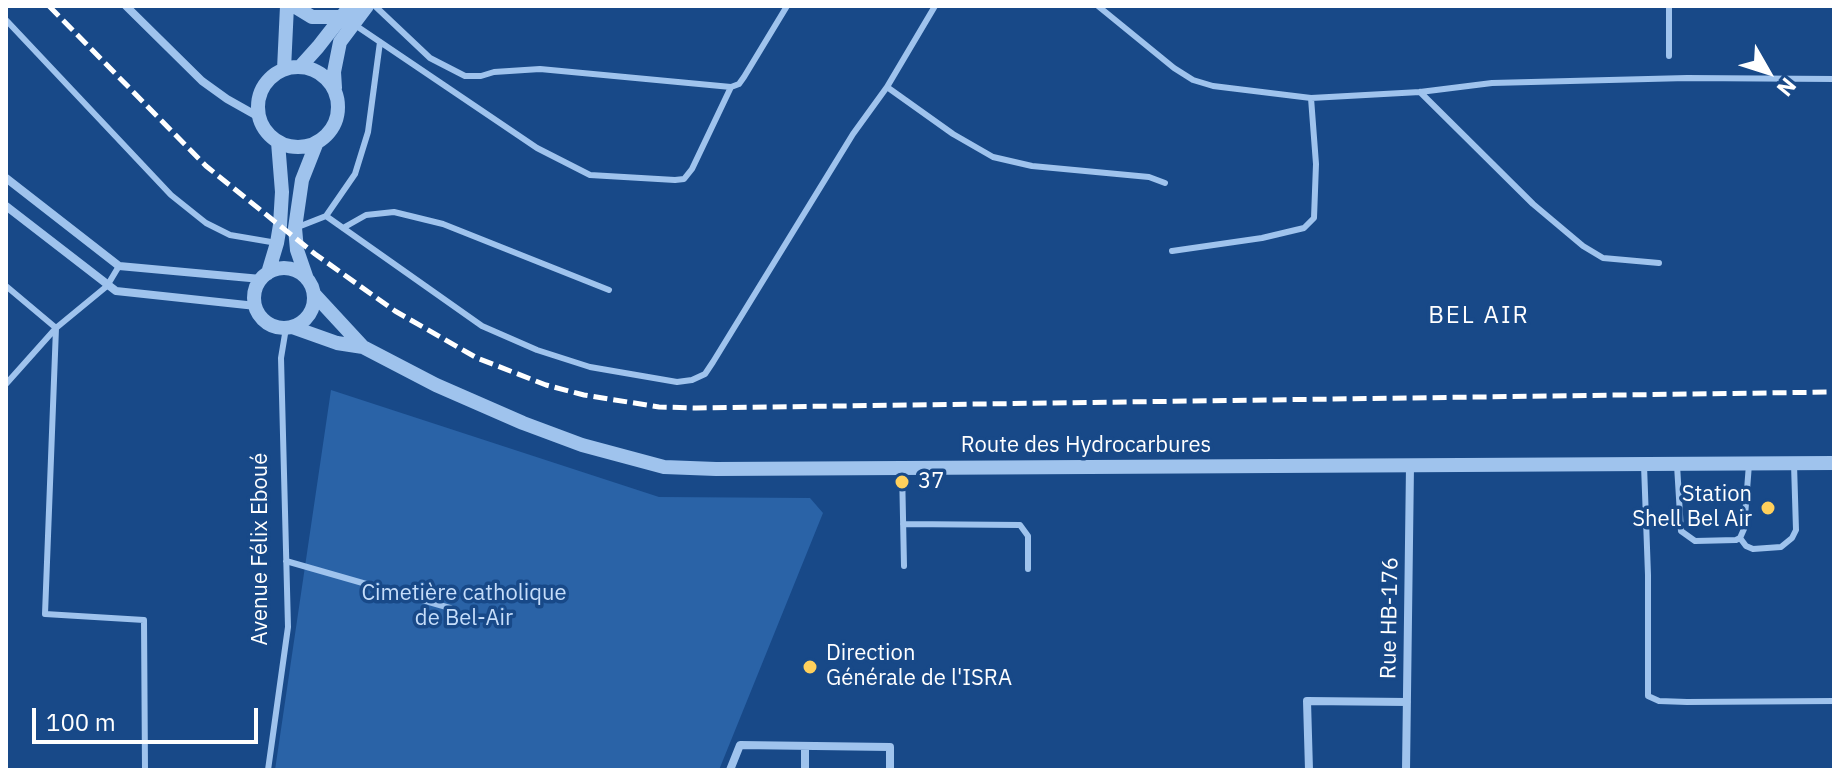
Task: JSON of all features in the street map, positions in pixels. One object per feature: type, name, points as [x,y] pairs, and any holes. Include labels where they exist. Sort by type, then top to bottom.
[{"type":"street","points":[[126,6],[202,81],[259,117]]},
{"type":"street","points":[[284,69],[287,6]]},
{"type":"street","points":[[294,6],[312,17],[348,16]]},
{"type":"street","points":[[300,67],[348,16],[367,6]]},
{"type":"street","points":[[278,142],[282,192],[277,243],[255,296],[256,306],[267,322],[289,327],[300,323],[311,310],[311,286],[297,250],[295,228],[302,180],[317,142],[333,126],[337,115],[335,56],[348,16]]},
{"type":"street","points":[[317,142],[291,146],[269,135],[259,117],[263,88],[284,69],[300,67],[322,74],[336,93]]},
{"type":"street","points":[[6,178],[119,266],[264,276],[284,268],[293,270],[311,286]]},
{"type":"street","points":[[6,206],[116,291],[256,306]]},
{"type":"street","name":"Route des Hydrocarbures","points":[[311,286],[363,347]]},
{"type":"street","name":"Route des Hydrocarbures","points":[[289,327],[337,343],[363,347],[436,385],[523,423],[582,445],[664,467],[902,469],[1834,463]]},
{"type":"street","name":"Rue HB-176","points":[[1406,770],[1410,466]]},
{"type":"street","points":[[1309,770],[1307,701],[1407,702]]},
{"type":"street","points":[[730,770],[740,745],[890,747],[890,770]]},
{"type":"street","points":[[805,746],[805,770]]},
{"type":"lane","points":[[375,6],[430,58],[465,76],[540,69],[731,87],[739,84],[744,77],[787,6]]},
{"type":"lane","points":[[326,216],[482,326],[537,350],[590,367],[677,382],[692,380],[705,374],[935,6]]},
{"type":"lane","points":[[1098,6],[1193,80],[1213,86],[1311,98],[1420,92],[1492,83],[1602,79],[1834,79]]},
{"type":"lane","points":[[1669,6],[1669,56]]},
{"type":"lane","points":[[348,16],[380,42],[537,148],[590,175],[684,179],[692,169],[731,87]]},
{"type":"lane","points":[[6,20],[171,195],[206,223],[230,235],[277,243]]},
{"type":"lane","points":[[295,228],[326,216],[355,174],[368,132],[380,42]]},
{"type":"lane","points":[[887,87],[953,134],[993,157],[1032,166],[1149,177],[1165,183]]},
{"type":"lane","points":[[1420,92],[1533,204],[1583,246],[1603,258],[1659,263]]},
{"type":"lane","points":[[1172,251],[1262,238],[1304,228],[1314,218],[1316,164],[1311,98]]},
{"type":"lane","points":[[343,228],[366,215],[394,212],[443,224],[609,290]]},
{"type":"lane","points":[[6,384],[56,328],[107,286],[119,266]]},
{"type":"lane","points":[[6,286],[56,328]]},
{"type":"lane","name":"Avenue Félix Eboué","points":[[268,770],[288,627],[281,358],[289,327]]},
{"type":"lane","points":[[56,328],[45,614],[144,620],[145,770]]},
{"type":"lane","points":[[1677,464],[1681,531],[1695,541],[1740,538],[1744,529],[1749,464]]},
{"type":"lane","points":[[1740,538],[1753,549],[1781,547],[1792,538],[1796,530],[1794,464]]},
{"type":"lane","points":[[1644,465],[1648,696],[1659,701],[1687,702],[1834,701]]},
{"type":"lane","points":[[902,469],[904,566]]},
{"type":"lane","points":[[903,524],[1020,525],[1028,536],[1028,569]]},
{"type":"lane","points":[[286,561],[450,608]]},
{"type":"green space","name":"Cimetière catholique de Bel-Air","points":[[331,390],[659,497],[810,498],[823,513],[719,770],[275,770]]},
{"type":"railway","points":[[49,6],[206,166],[315,254],[395,311],[477,358],[546,385],[584,395],[659,407],[696,408],[1834,392]]},
{"type":"place","name":"37","points":[[902,482]]},
{"type":"place","name":"Station Shell Bel Air","points":[[1768,508]]},
{"type":"place","name":"Direction Générale de l'ISRA","points":[[810,667]]},
{"type":"district","name":"BEL AIR","points":[[1479,316]]}]
